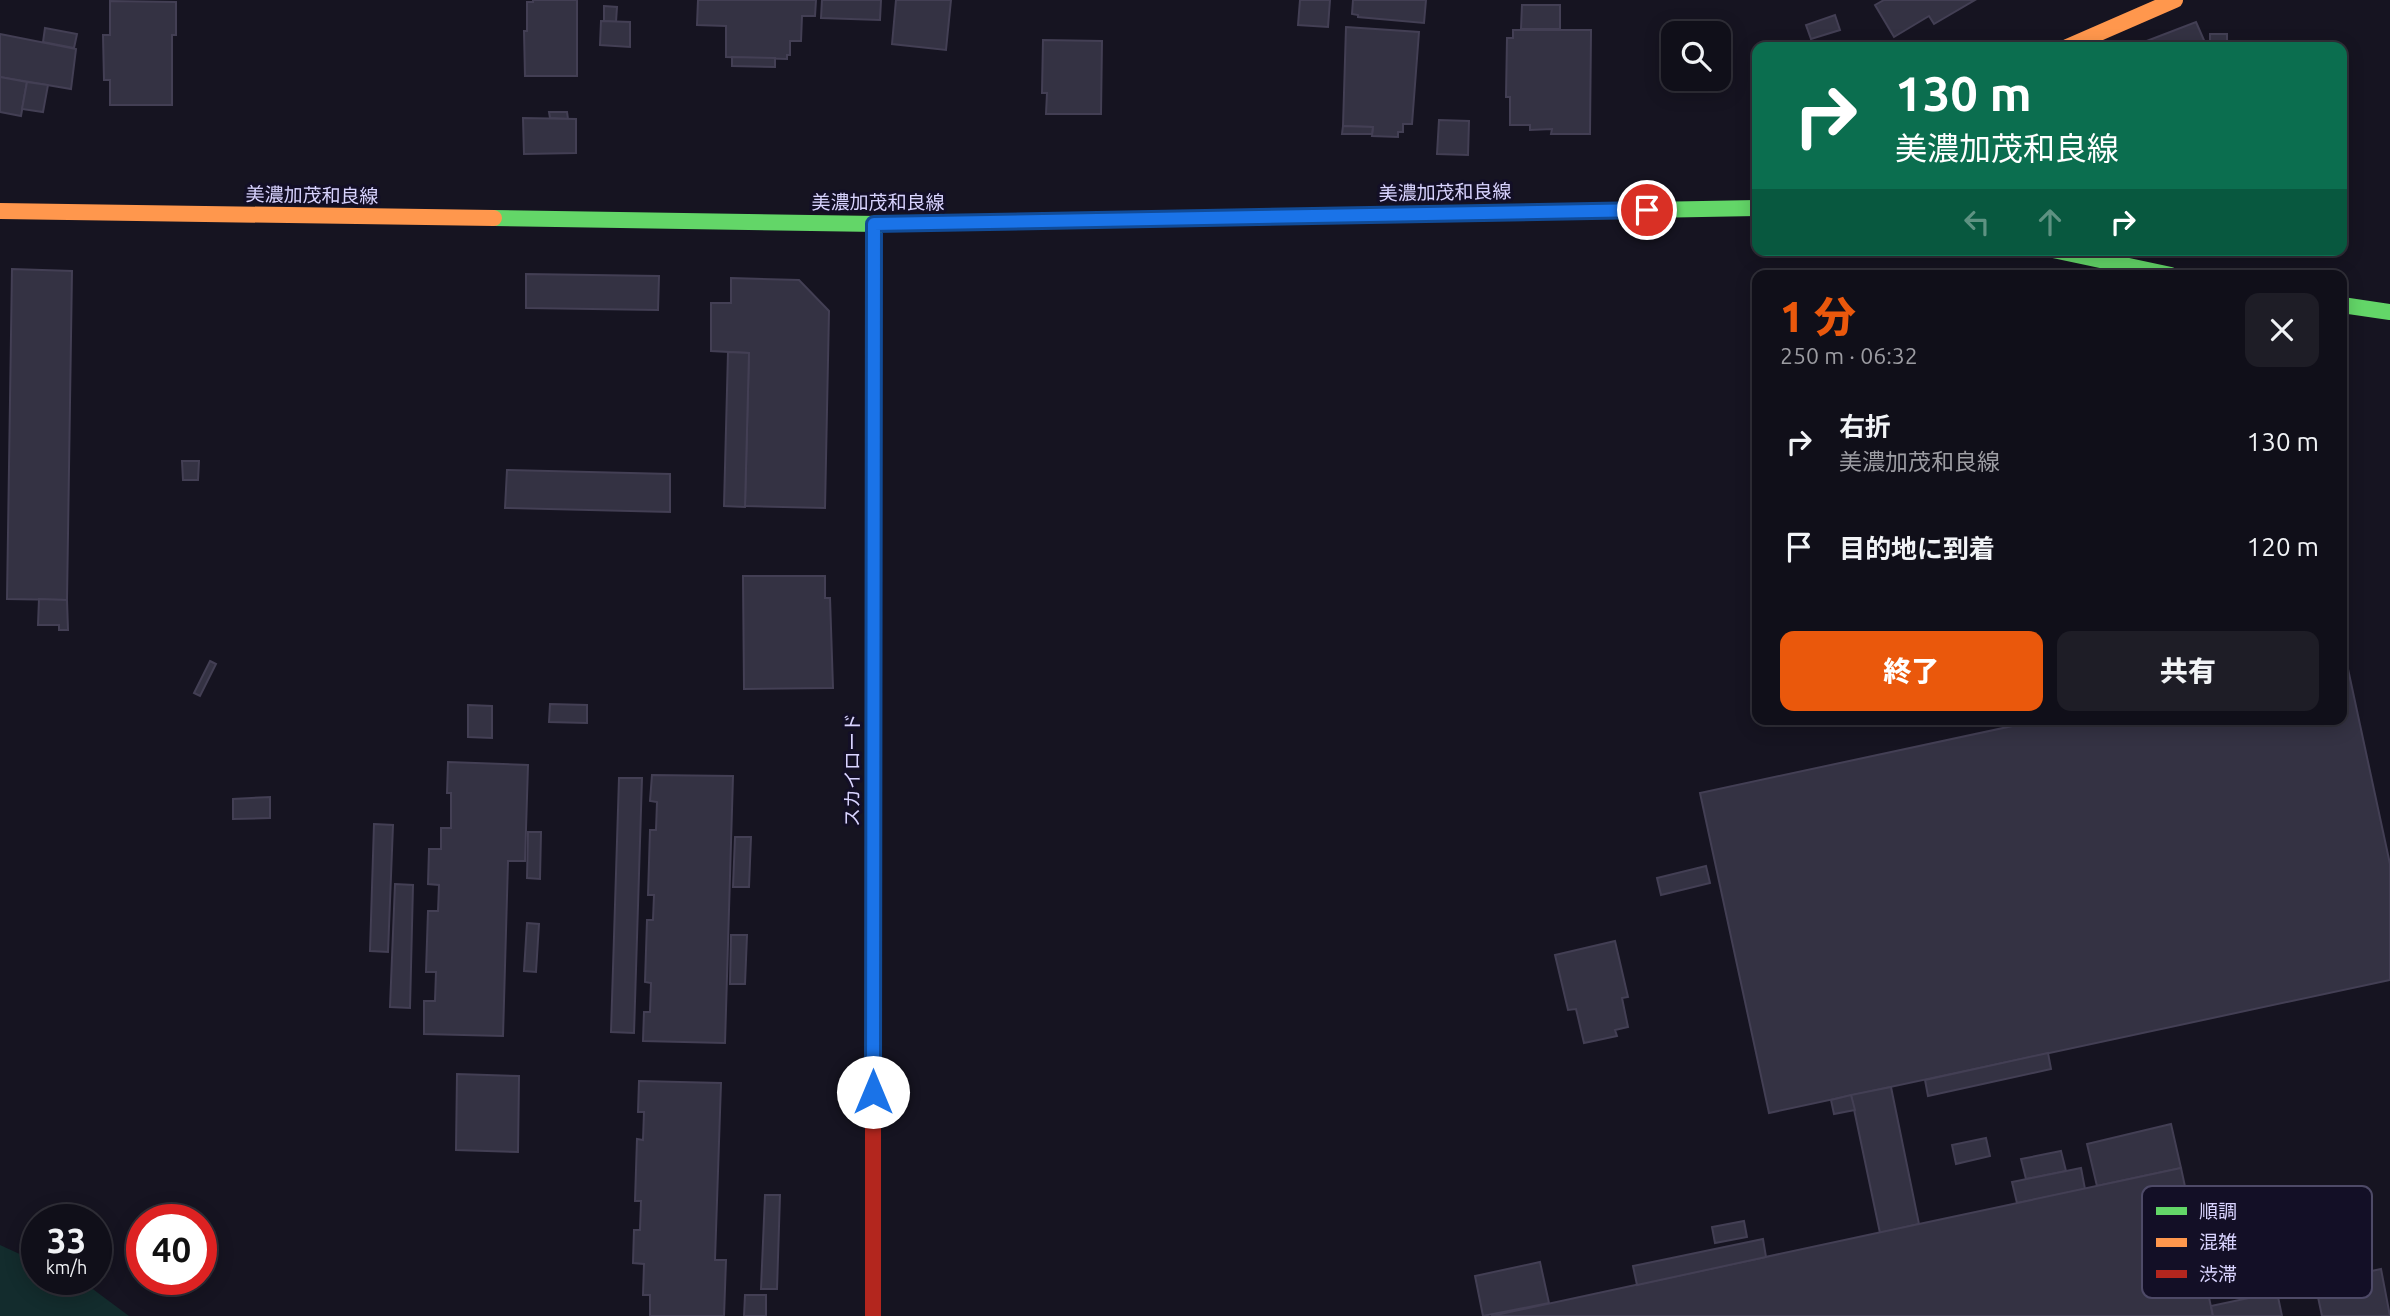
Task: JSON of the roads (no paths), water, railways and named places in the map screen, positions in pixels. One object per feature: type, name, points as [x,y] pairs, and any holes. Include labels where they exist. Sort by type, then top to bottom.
[{"type":"main road","points":[[2078,42],[2175,0]]},
{"type":"main road","name":"美濃加茂和良線","points":[[0,211],[874,224],[1752,208]]},
{"type":"main road","name":"スカイロード","points":[[873,1316],[874,224]]},
{"type":"main road","points":[[2081,256],[2147,270]]},
{"type":"main road","points":[[2347,306],[2390,312]]}]
